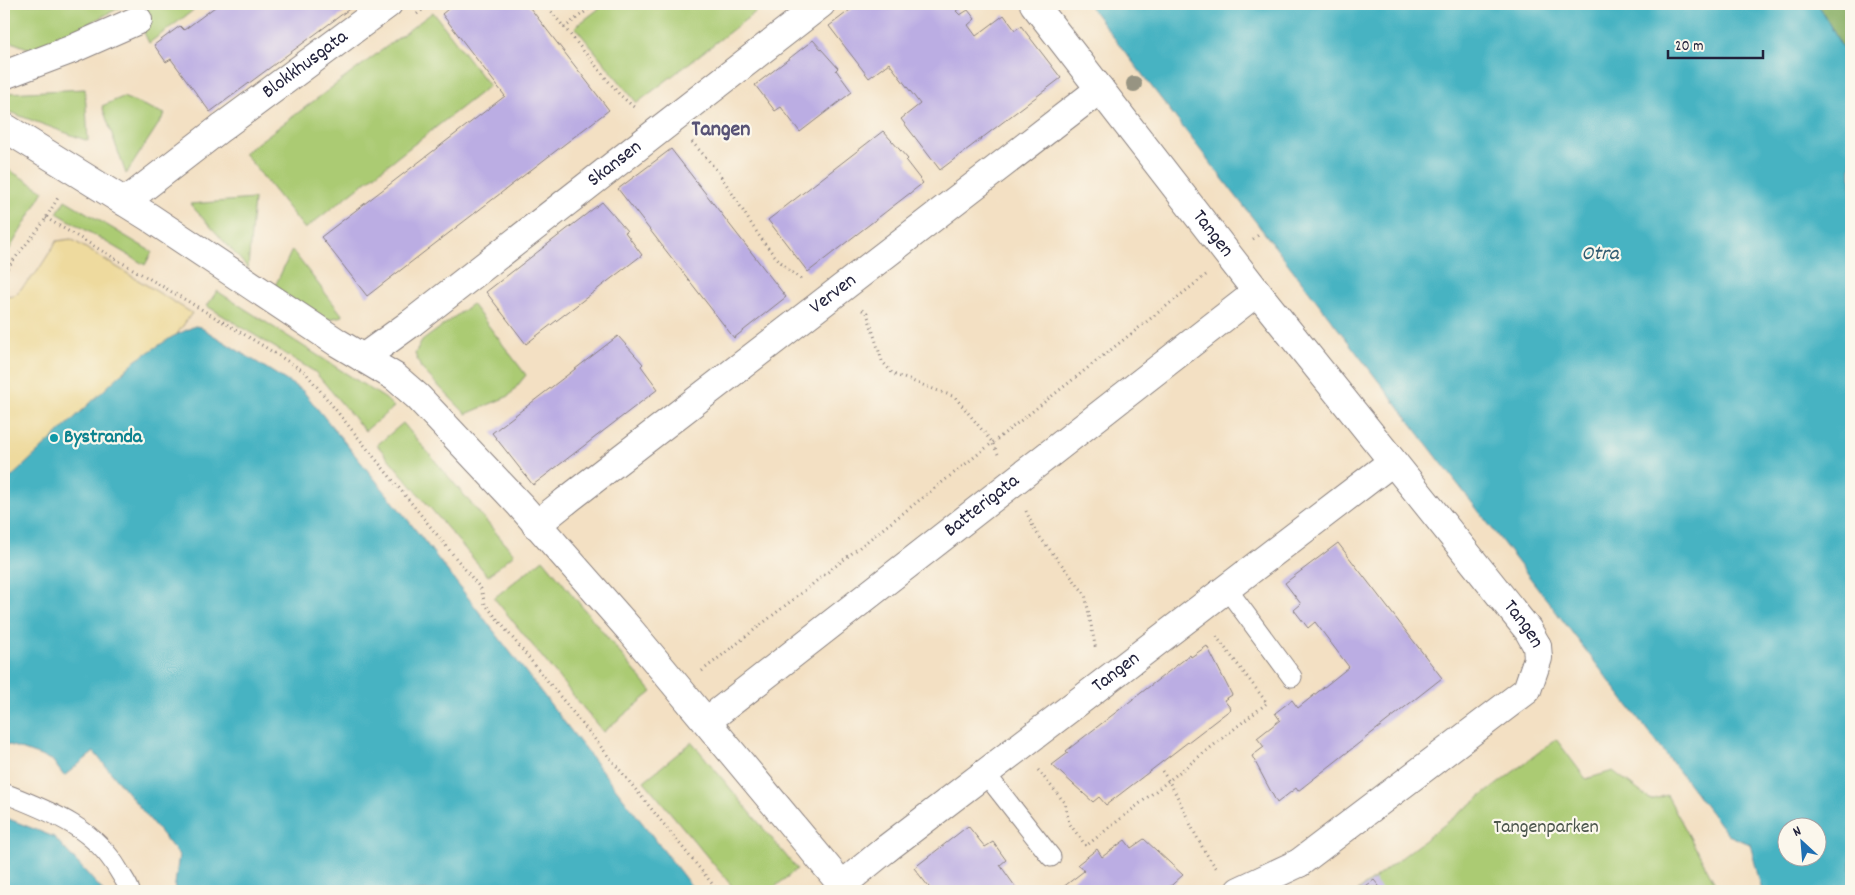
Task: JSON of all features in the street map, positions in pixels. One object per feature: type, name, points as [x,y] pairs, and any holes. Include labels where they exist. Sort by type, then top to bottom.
[{"type":"street","name":"Blokkhusgata","points":[[125,202],[222,127],[388,4]]},
{"type":"street","name":"Skansen","points":[[363,358],[410,324],[667,122],[821,4]]},
{"type":"street","name":"Tangen","points":[[1034,4],[1257,292],[1528,630],[1538,646],[1538,658],[1527,690],[1299,863],[1232,884]]},
{"type":"street","points":[[4,75],[70,50],[138,20]]},
{"type":"street","name":"Verven","points":[[536,525],[1100,89]]},
{"type":"street","points":[[4,127],[125,202],[363,358],[395,376],[418,397],[520,505],[680,689],[844,888]]},
{"type":"street","name":"Batterigata","points":[[707,721],[1012,481],[1257,292]]},
{"type":"street","name":"Tangen","points":[[844,888],[886,849],[1392,462]]},
{"type":"lane","points":[[1227,589],[1292,677]]},
{"type":"lane","points":[[985,773],[1051,857]]},
{"type":"lane","points":[[4,793],[72,823],[92,838],[113,861],[130,891]]},
{"type":"path","points":[[545,4],[619,94],[637,111],[679,128],[693,143],[723,180],[763,243],[783,267],[806,283],[867,313],[882,362],[893,374],[955,397],[992,442],[1035,531],[1085,594],[1095,649],[1115,674]]},
{"type":"path","points":[[564,28],[595,4]]},
{"type":"path","points":[[46,218],[305,372],[481,589],[485,604],[718,891]]},
{"type":"path","points":[[4,272],[43,223]]},
{"type":"path","points":[[680,689],[1229,256],[1260,234]]},
{"type":"path","points":[[1019,747],[1065,803],[1069,823],[1086,846],[1170,782],[1267,703],[1197,611]]},
{"type":"path","points":[[1162,771],[1170,782],[1190,827],[1211,862],[1232,884]]},
{"type":"green space","points":[[4,4],[202,4],[149,43],[138,20],[125,5],[35,51],[4,39]]},
{"type":"green space","points":[[605,4],[766,4],[637,103],[575,27]]},
{"type":"green space","points":[[1818,4],[1851,4],[1851,63]]},
{"type":"green space","points":[[433,12],[489,86],[305,229],[244,153]]},
{"type":"green space","points":[[85,89],[88,141],[4,110],[4,98],[7,93]]},
{"type":"green space","points":[[123,97],[165,114],[126,174],[102,106]]},
{"type":"green space","points":[[4,167],[44,191],[9,250],[4,246]]},
{"type":"green space","points":[[254,199],[248,268],[190,204]]},
{"type":"green space","points":[[65,200],[152,252],[145,265],[57,213]]},
{"type":"green space","points":[[292,250],[343,316],[325,320],[274,288]]},
{"type":"green space","points":[[217,291],[386,399],[394,407],[365,431],[315,372],[207,306]]},
{"type":"green space","points":[[472,304],[526,375],[509,396],[466,414],[421,368],[415,354],[422,341]]},
{"type":"green space","points":[[403,423],[514,554],[488,576],[377,445]]},
{"type":"green space","points":[[543,559],[652,692],[603,732],[494,598]]},
{"type":"green space","name":"Tangenparken","points":[[1556,739],[1586,779],[1613,771],[1651,800],[1667,795],[1719,891],[1358,891]]},
{"type":"green space","points":[[692,742],[797,869],[770,891],[736,891],[644,781]]},
{"type":"sand","name":"Bystranda","points":[[71,239],[192,313],[132,397],[4,558],[4,296],[15,295],[37,272],[57,241]]},
{"type":"water","name":"Otra","points":[[1088,4],[1818,4],[1851,63],[1851,891],[1762,891],[1750,844],[1728,835]]},
{"type":"water","points":[[195,326],[200,327],[303,391],[408,520],[695,891],[174,891],[179,855],[94,752],[64,776],[52,760],[4,743],[4,484],[136,360],[172,337]]},
{"type":"water","points":[[4,817],[54,837],[103,891],[4,891]]},
{"type":"building","points":[[219,4],[356,4],[210,112],[171,59],[166,62],[154,45],[180,26],[184,30]]},
{"type":"building","points":[[454,4],[527,4],[609,110],[367,296],[321,237],[505,96],[442,14]]},
{"type":"building","points":[[858,4],[965,4],[956,11],[960,15],[968,10],[975,19],[968,25],[976,36],[1004,15],[1015,30],[1021,26],[1061,78],[940,170],[901,119],[920,104],[889,63],[869,78],[829,26]]},
{"type":"building","points":[[813,40],[838,68],[836,70],[852,92],[800,132],[781,107],[775,111],[755,85]]},
{"type":"building","points":[[883,131],[908,159],[906,161],[923,183],[808,272],[768,220]]},
{"type":"building","points":[[671,149],[786,297],[734,338],[618,189]]},
{"type":"building","points":[[602,202],[627,231],[625,232],[642,255],[526,344],[486,292]]},
{"type":"building","points":[[618,336],[643,364],[641,366],[658,389],[533,485],[492,433]]},
{"type":"building","points":[[1338,543],[1442,678],[1298,791],[1296,788],[1277,803],[1252,756],[1264,747],[1257,738],[1280,720],[1275,713],[1292,700],[1298,708],[1349,667],[1315,622],[1308,628],[1294,610],[1301,604],[1285,583]]},
{"type":"building","points":[[1207,646],[1232,695],[1224,700],[1231,709],[1106,805],[1099,797],[1093,802],[1052,765],[1068,753],[1066,751],[1190,655],[1191,657]]},
{"type":"building","points":[[968,826],[985,847],[993,842],[1006,860],[1000,865],[1017,889],[1015,891],[932,891],[914,868]]},
{"type":"building","points":[[1144,839],[1183,875],[1165,891],[1058,891],[1084,871],[1078,864],[1097,849],[1102,857],[1125,840],[1131,848]]},
{"type":"building","points":[[1374,880],[1383,891],[1359,891]]},
{"type":"place","name":"Bystranda","points":[[54,438]]},
{"type":"district","name":"Tangen","points":[[721,130]]}]
